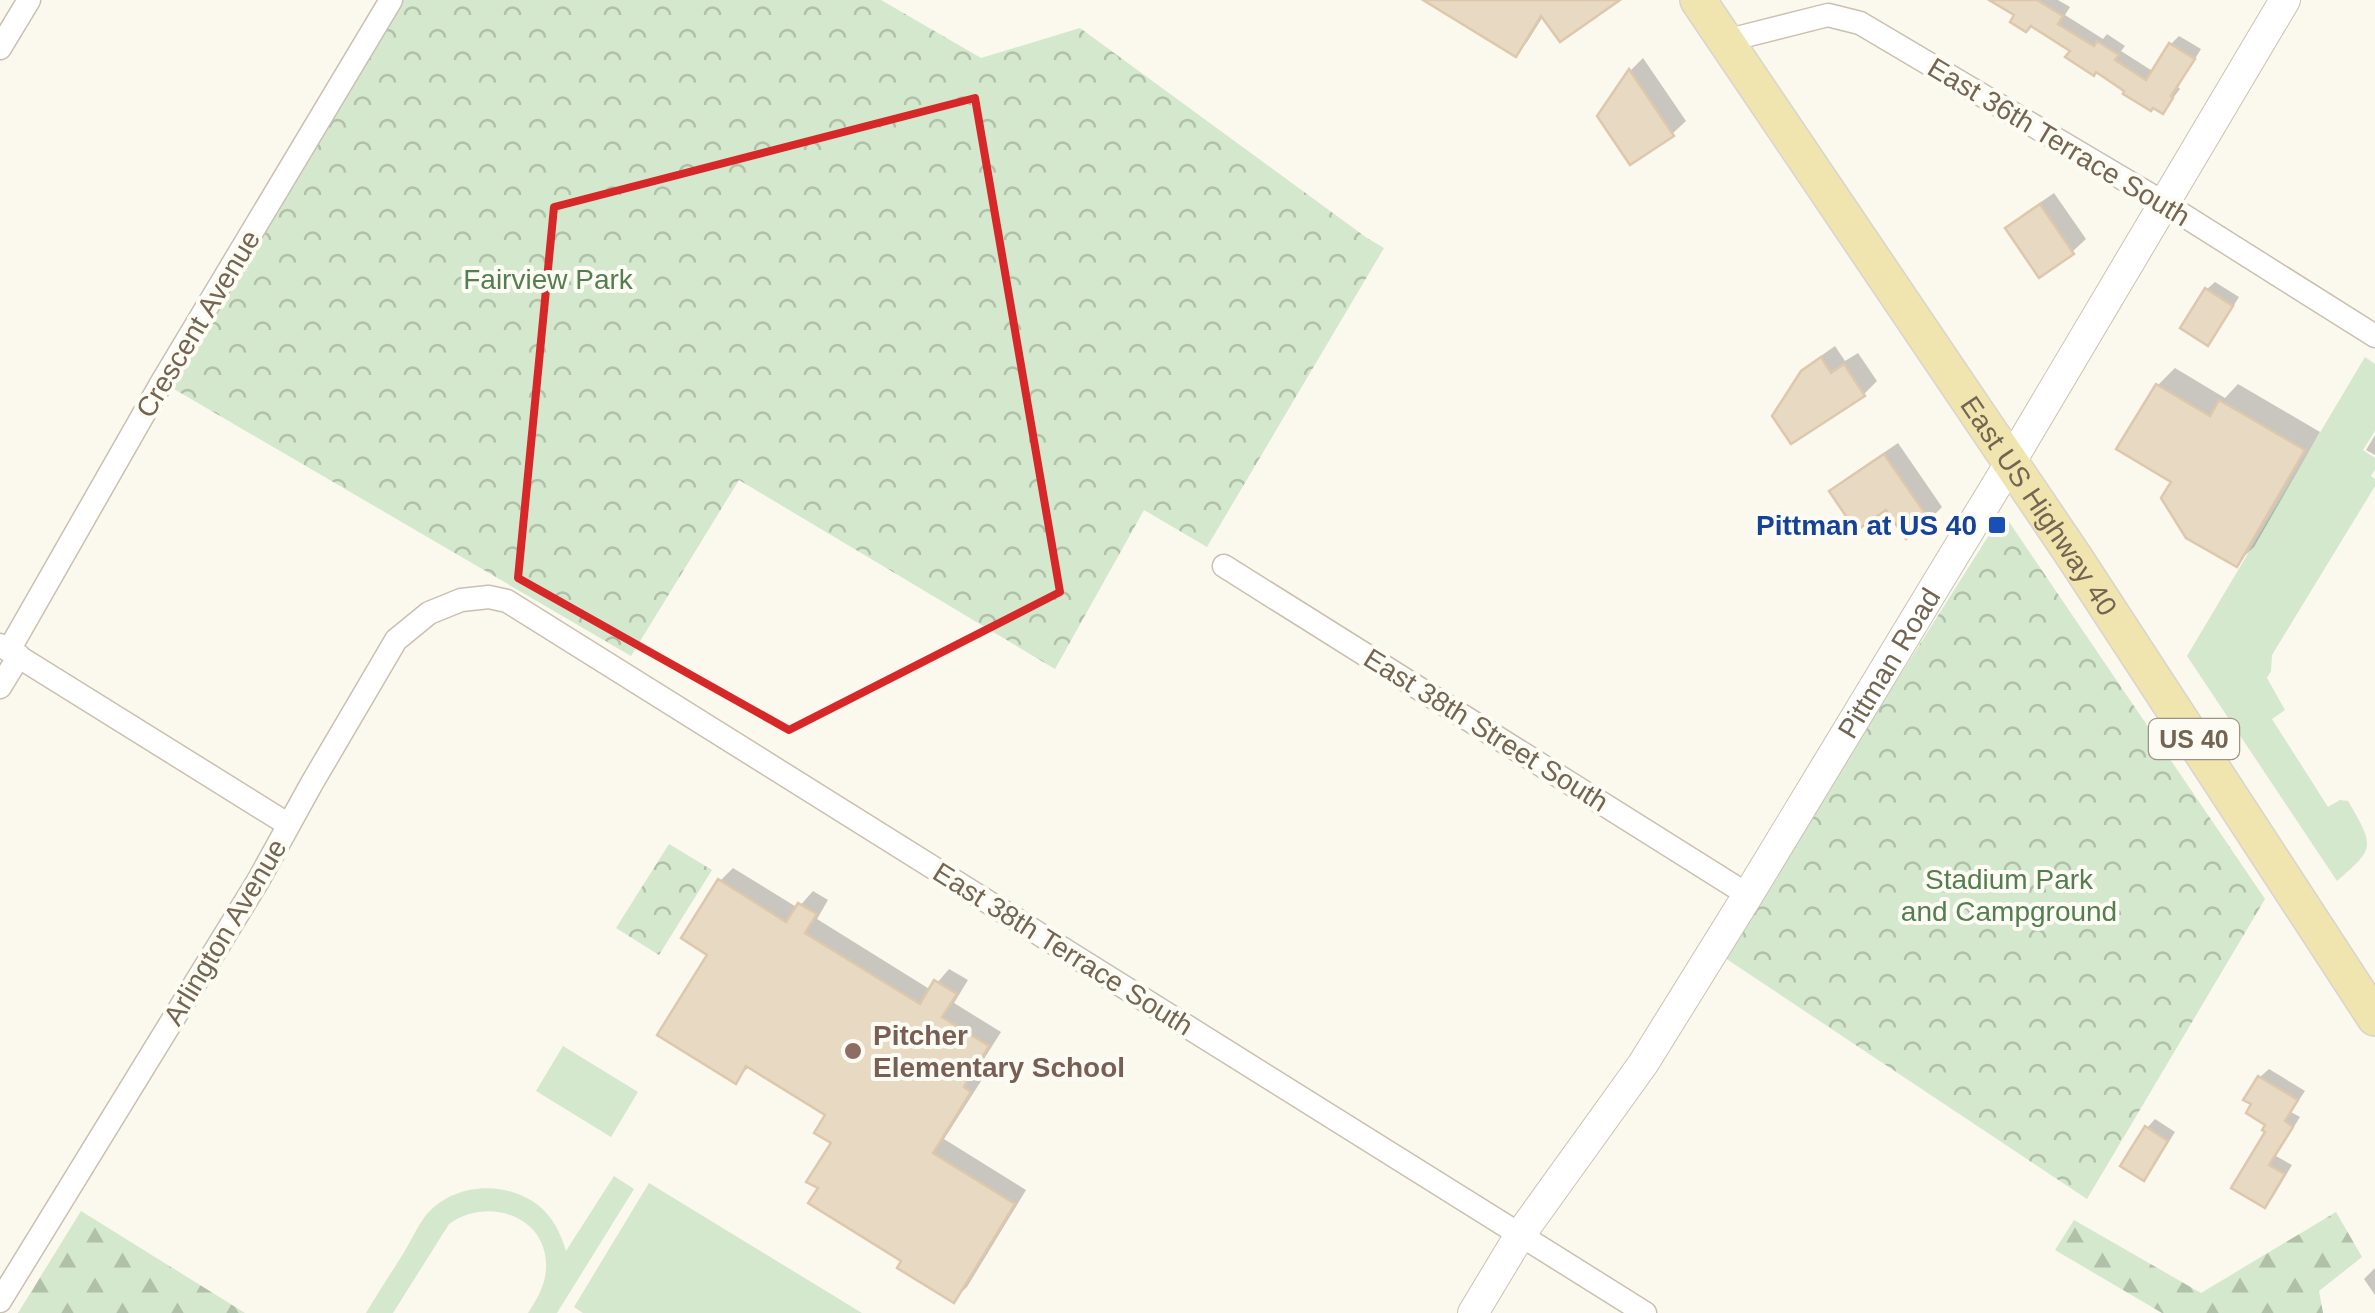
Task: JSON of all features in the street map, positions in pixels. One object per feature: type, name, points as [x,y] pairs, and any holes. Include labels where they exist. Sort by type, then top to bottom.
[{"type":"main road","name":"East US Highway 40","points":[[1698,0],[2010,463],[2375,1018]]},
{"type":"street","points":[[0,48],[30,0]]},
{"type":"street","name":"Crescent Avenue","points":[[0,687],[9,650],[153,399],[391,0]]},
{"type":"street","name":"Pittman Road","points":[[1473,1313],[1520,1236],[1643,1064],[1748,895],[2285,0]]},
{"type":"street","name":"East 36th Terrace South","points":[[1725,41],[1828,15],[1860,23],[2164,203],[2375,336]]},
{"type":"street","name":"East 38th Street South","points":[[1224,566],[1748,895]]},
{"type":"street","name":"Arlington Avenue","points":[[0,1301],[258,881],[396,640],[429,613],[461,600],[478,598]]},
{"type":"street","name":"East 38th Terrace South","points":[[478,598],[507,601],[1646,1313]]},
{"type":"street","points":[[9,650],[288,825]]},
{"type":"highlighted area","points":[[975,98],[1060,592],[789,730],[518,578],[554,207]]},
{"type":"green space","name":"Fairview Park","points":[[391,0],[881,0],[981,58],[1080,28],[1384,248],[1207,547],[1144,510],[1055,669],[739,480],[631,656],[162,382]]},
{"type":"green space","points":[[2365,357],[2375,364],[2375,431],[2363,450],[2375,458],[2371,476],[2375,486],[2272,655],[2267,678],[2285,710],[2272,719],[2328,807],[2340,800],[2348,801],[2363,828],[2367,846],[2364,853],[2337,881],[2187,656]]},
{"type":"green space","name":"Stadium Park and Campground","points":[[2003,513],[2265,899],[2087,1199],[1713,950],[1878,710]]},
{"type":"green space","points":[[669,844],[712,870],[659,955],[616,928]]},
{"type":"green space","points":[[563,1046],[638,1092],[611,1137],[536,1091]]},
{"type":"green space","points":[[614,1176],[634,1189],[557,1313],[528,1313],[540,1292],[546,1269],[538,1236],[513,1216],[481,1212],[449,1224],[393,1313],[366,1313],[424,1218],[445,1199],[489,1188],[523,1196],[548,1214],[566,1251]]},
{"type":"green space","points":[[649,1183],[862,1313],[583,1313],[574,1307]]},
{"type":"green space","points":[[81,1211],[245,1313],[18,1313]]},
{"type":"green space","points":[[2336,1212],[2362,1257],[2319,1291],[2323,1313],[2162,1313],[2055,1250],[2074,1220],[2201,1293]]},
{"type":"building","points":[[1423,0],[1620,0],[1560,42],[1541,16],[1516,57]]},
{"type":"building","points":[[1989,0],[2037,0],[2063,16],[2058,24],[2094,46],[2097,41],[2119,55],[2115,60],[2146,80],[2169,43],[2195,59],[2163,114],[2153,108],[2151,111],[2096,72],[2094,76],[2065,57],[2070,51],[2031,26],[2026,32],[2010,22],[2014,15]]},
{"type":"building","points":[[1629,69],[1674,136],[1630,165],[1597,116]]},
{"type":"building","points":[[2040,204],[2074,254],[2039,278],[2005,228]]},
{"type":"building","points":[[2205,288],[2233,306],[2208,346],[2180,328]]},
{"type":"building","points":[[1821,357],[1831,373],[1844,364],[1865,396],[1791,444],[1772,416],[1801,371]]},
{"type":"building","points":[[2156,384],[2210,416],[2219,400],[2305,450],[2237,567],[2186,538],[2161,498],[2171,482],[2116,449]]},
{"type":"building","points":[[1884,454],[1931,522],[1906,539],[1886,510],[1856,531],[1829,491]]},
{"type":"building","points":[[718,879],[786,922],[798,903],[817,914],[805,933],[920,1004],[934,980],[957,994],[942,1017],[989,1046],[964,1087],[971,1092],[933,1153],[1015,1204],[954,1303],[897,1268],[901,1261],[808,1203],[818,1188],[806,1182],[831,1143],[814,1133],[825,1115],[746,1066],[736,1084],[657,1035],[707,955],[681,938]]},
{"type":"building","points":[[2258,1076],[2298,1100],[2285,1121],[2293,1127],[2269,1165],[2285,1174],[2265,1208],[2231,1188],[2265,1132],[2265,1125],[2246,1113],[2251,1104],[2243,1100]]},
{"type":"building","points":[[2145,1126],[2168,1141],[2144,1181],[2120,1166]]},
{"type":"place","name":"Pittman at US 40","points":[[1997,525]]},
{"type":"place","name":"Pitcher Elementary School","points":[[853,1051]]}]
